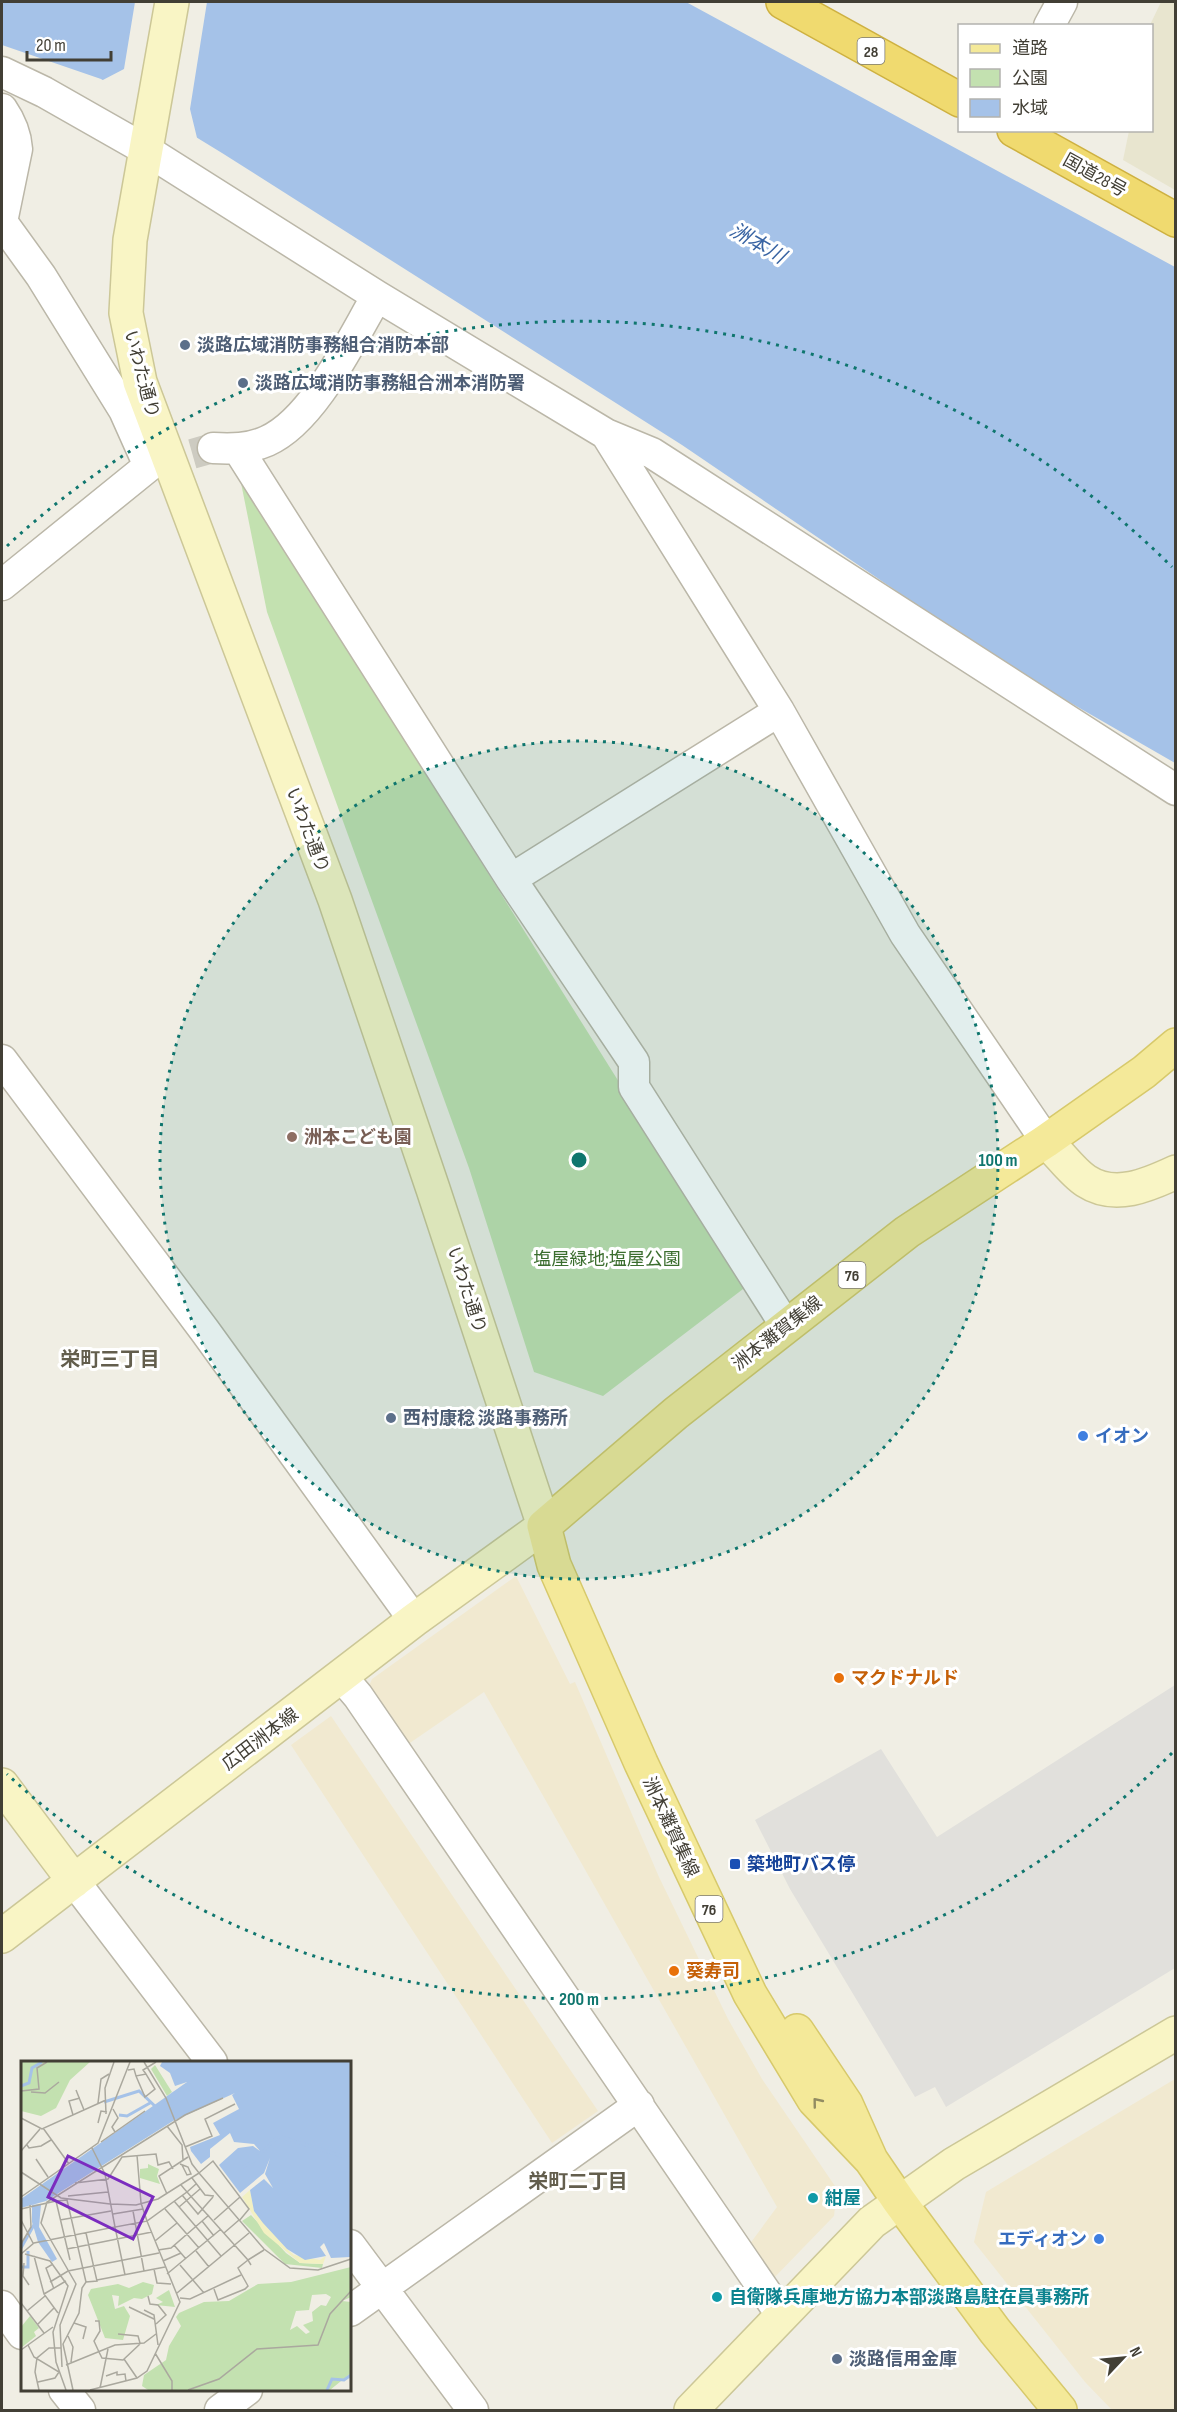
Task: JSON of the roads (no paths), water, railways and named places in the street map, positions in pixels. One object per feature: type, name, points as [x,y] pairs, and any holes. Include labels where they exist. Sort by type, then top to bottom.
[{"type":"highway","name":"28","points":[[783,2],[958,99]]},
{"type":"highway","name":"国道28号","points":[[1018,132],[1176,219]]},
{"type":"main road","name":"洲本灘賀集線","points":[[1060,2410],[995,2331],[871,2160],[846,2104],[804,2041],[761,1969],[658,1759],[585,1635],[555,1565],[544,1526],[676,1413],[907,1232],[1046,1141],[1144,1072],[1176,1045]]},
{"type":"street","name":"いわた通り","points":[[172,2],[130,240],[127,269],[126,313],[140,382],[335,900],[434,1189],[544,1526]]},
{"type":"street","points":[[1050,24],[1062,2]]},
{"type":"street","points":[[2,72],[148,140],[377,296],[606,434],[652,453],[1176,790]]},
{"type":"street","points":[[2,109],[16,138],[17,149],[2,222],[41,276],[124,410],[149,466],[2,585]]},
{"type":"street","points":[[377,296],[332,373],[300,418],[267,441],[225,448],[634,1062],[634,1087],[786,1326]]},
{"type":"street","points":[[606,434],[779,711],[905,934],[1046,1141],[1085,1181],[1102,1189],[1135,1189],[1176,1172]]},
{"type":"street","points":[[512,879],[779,711]]},
{"type":"street","points":[[2,1060],[206,1331],[414,1620]]},
{"type":"street","name":"広田洲本線","points":[[2,1936],[414,1620],[544,1526]]},
{"type":"street","points":[[341,1676],[358,1696],[782,2316]]},
{"type":"street","points":[[2,1785],[211,2061]]},
{"type":"street","points":[[691,2410],[872,2222],[899,2201],[954,2164],[1176,2033]]},
{"type":"street","points":[[351,2310],[381,2286],[639,2105]]},
{"type":"street","points":[[351,2246],[473,2410]]},
{"type":"street","points":[[2,2306],[21,2333]]},
{"type":"street","points":[[65,2391],[80,2410]]},
{"type":"street","points":[[220,2410],[246,2391]]},
{"type":"water","name":"洲本川","points":[[2,2],[686,2],[1175,267],[1175,763],[1008,667],[682,445],[222,153],[101,79],[2,45]]},
{"type":"tunnel","points":[[149,466],[213,448]]},
{"type":"place","name":"淡路広域消防事務組合消防本部","points":[[185,345]]},
{"type":"place","name":"淡路広域消防事務組合洲本消防署","points":[[243,383]]},
{"type":"place","name":"洲本こども園","points":[[292,1137]]},
{"type":"place","name":"西村康稔 淡路事務所","points":[[391,1418]]},
{"type":"place","name":"イオン","points":[[1083,1436]]},
{"type":"place","name":"マクドナルド","points":[[839,1678]]},
{"type":"place","name":"築地町バス停","points":[[735,1864]]},
{"type":"place","name":"葵寿司","points":[[674,1971]]},
{"type":"place","name":"紺屋","points":[[813,2198]]},
{"type":"place","name":"エディオン","points":[[1099,2239]]},
{"type":"place","name":"自衛隊兵庫地方協力本部淡路島駐在員事務所","points":[[717,2297]]},
{"type":"place","name":"淡路信用金庫","points":[[837,2359]]},
{"type":"district","name":"栄町三丁目","points":[[110,1359]]},
{"type":"district","name":"栄町二丁目","points":[[578,2181]]},
{"type":"park label","name":"塩屋緑地;塩屋公園","points":[[607,1259]]}]
